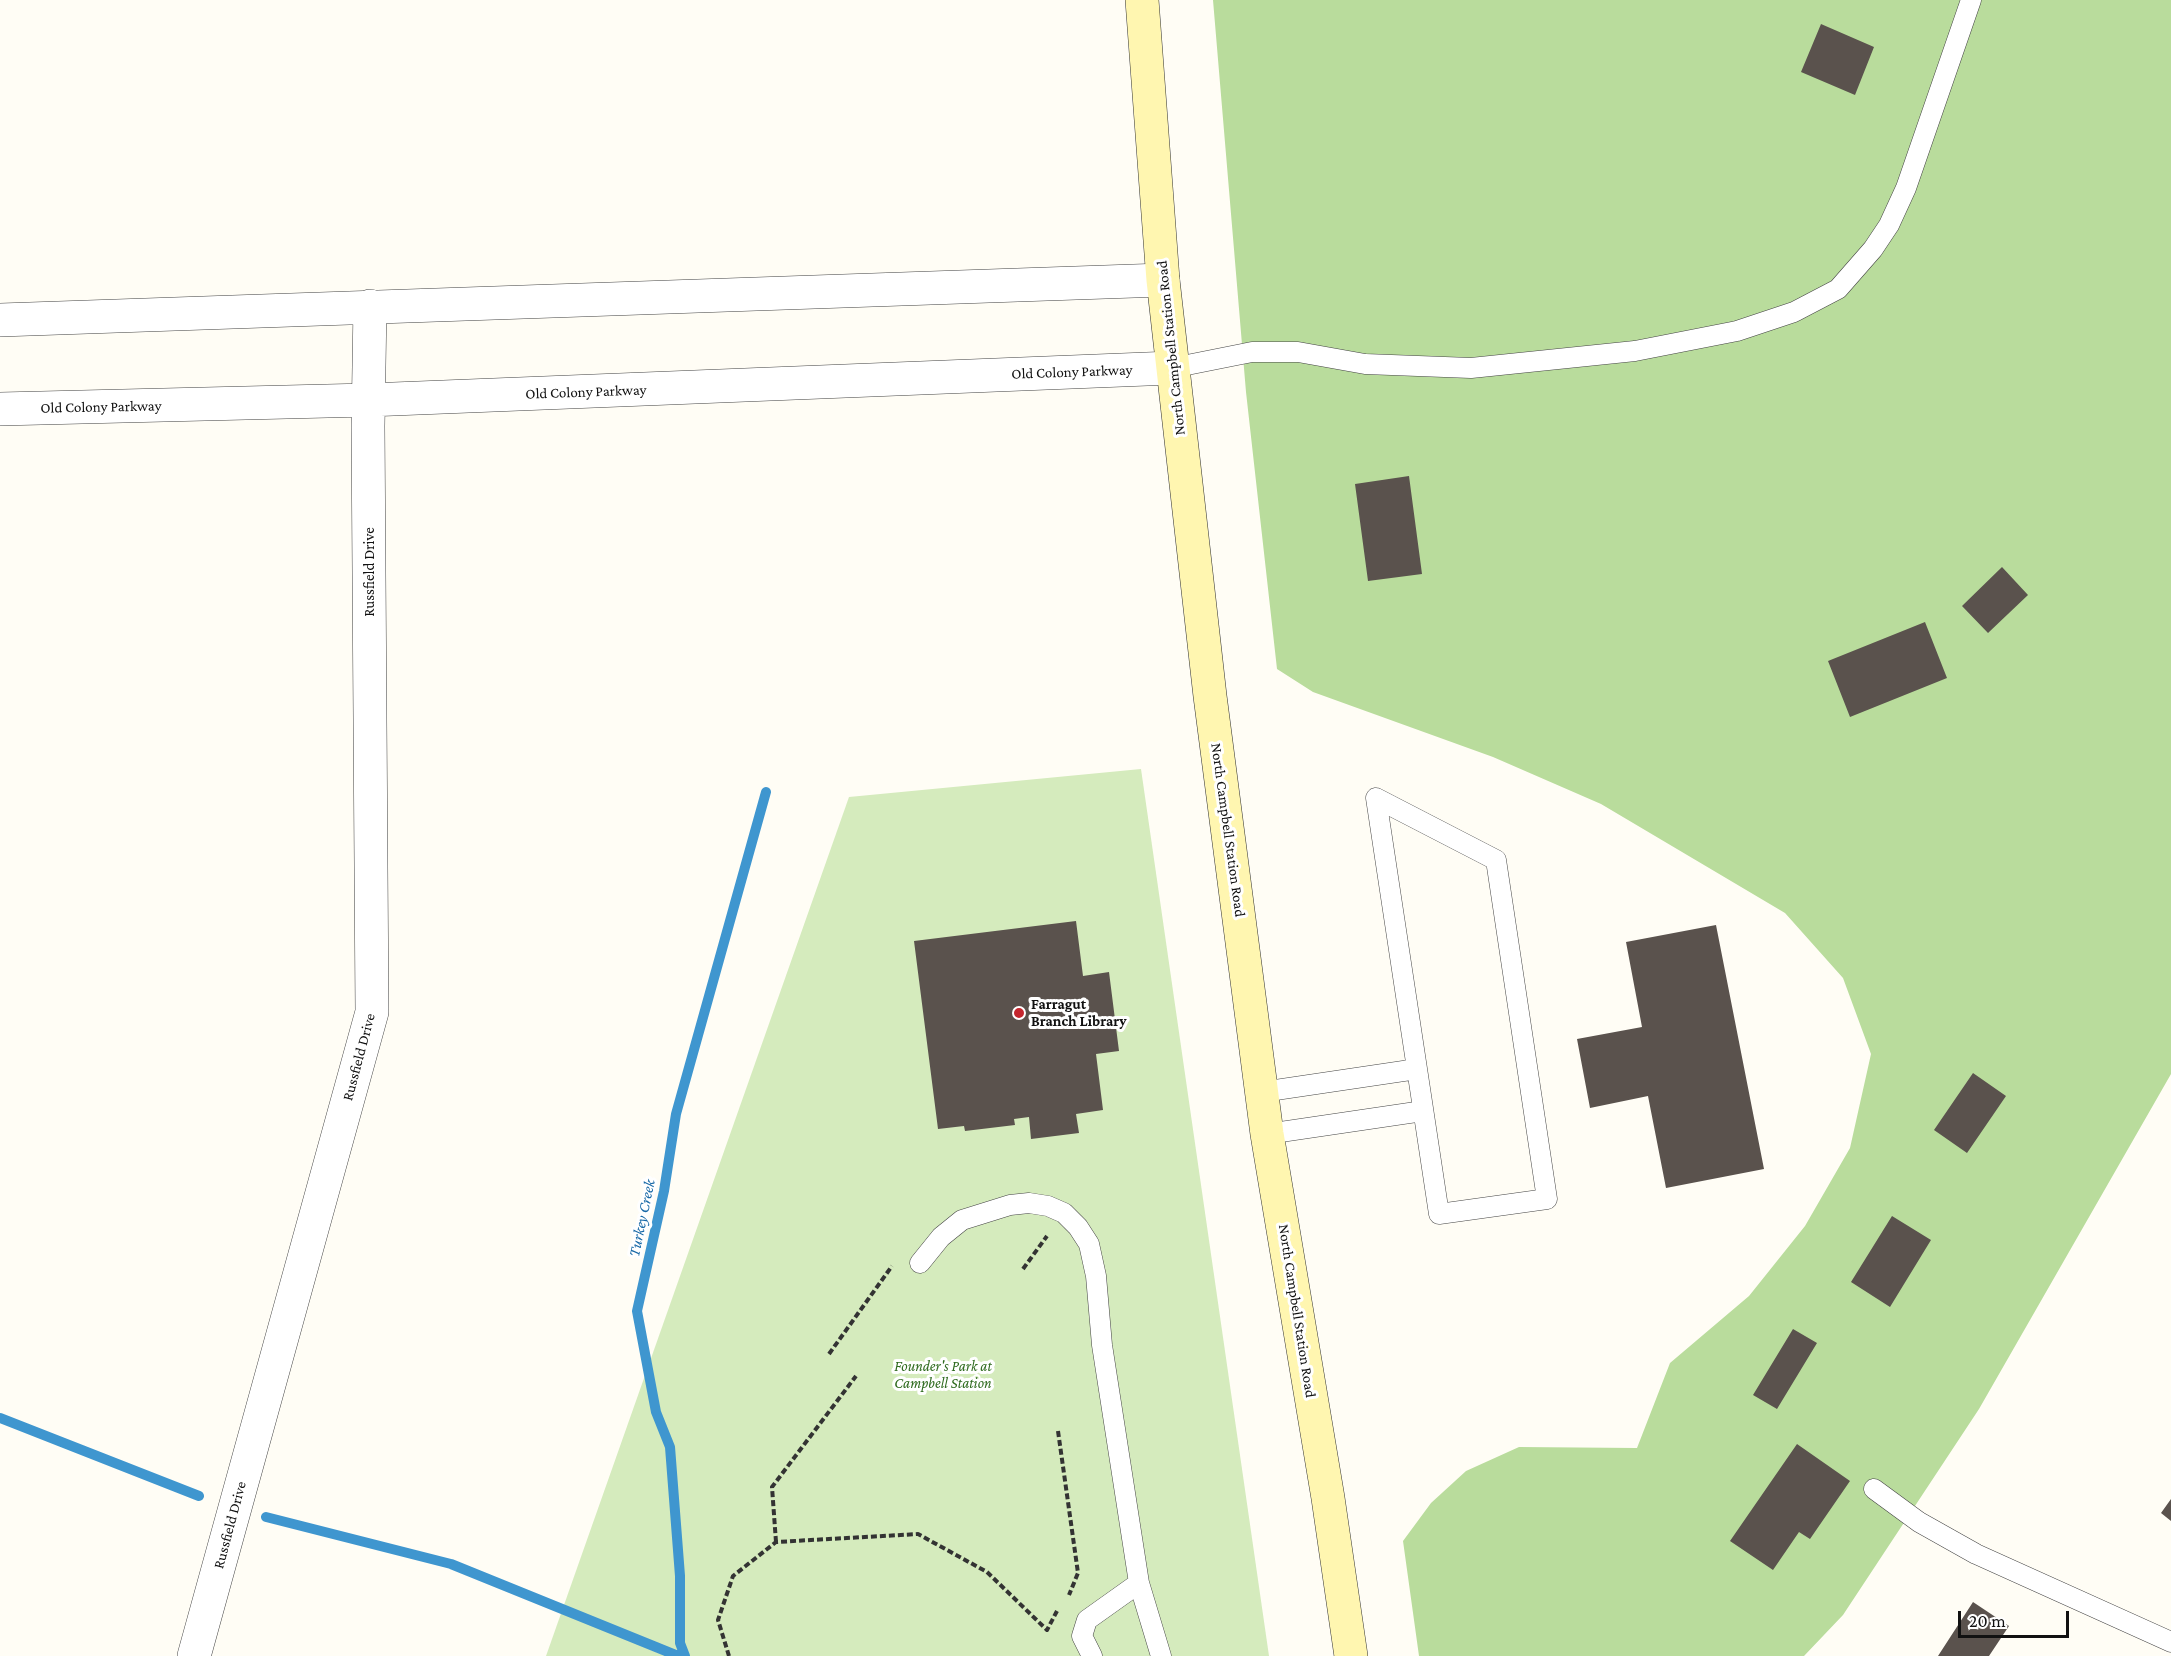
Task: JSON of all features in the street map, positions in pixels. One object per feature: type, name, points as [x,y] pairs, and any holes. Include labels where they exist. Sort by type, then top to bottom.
[{"type":"main road","name":"North Campbell Station Road","points":[[1142,0],[1163,279],[1210,696],[1267,1134],[1328,1498],[1351,1656]]},
{"type":"street","points":[[0,320],[1163,279]]},
{"type":"street","name":"Russfield Drive","points":[[194,1656],[372,1012],[368,400],[370,306]]},
{"type":"street","name":"Old Colony Parkway","points":[[0,409],[368,400],[1172,368]]},
{"type":"lane","points":[[1172,368],[1252,352],[1299,352],[1365,364],[1471,368],[1635,351],[1737,331],[1794,312],[1838,289],[1873,249],[1889,225],[1906,188],[1971,0]]},
{"type":"lane","points":[[1376,798],[1496,860],[1547,1199],[1439,1214],[1423,1111],[1376,798]]},
{"type":"lane","points":[[1262,1092],[1417,1069]]},
{"type":"lane","points":[[1267,1134],[1423,1111]]},
{"type":"lane","points":[[920,1263],[941,1237],[963,1220],[1010,1205],[1029,1203],[1048,1206],[1064,1213],[1078,1227],[1089,1244],[1096,1276],[1102,1345],[1139,1583],[1161,1656]]},
{"type":"lane","points":[[1874,1489],[1926,1527],[1976,1554],[2171,1642]]},
{"type":"lane","points":[[1092,1656],[1082,1636],[1086,1620],[1139,1583]]},
{"type":"path","points":[[829,1354],[897,1259]]},
{"type":"path","points":[[776,1542],[772,1487],[856,1376]]},
{"type":"path","points":[[1058,1431],[1078,1573],[1064,1601]]},
{"type":"path","points":[[729,1656],[718,1620],[733,1576],[776,1542],[918,1534],[987,1572],[1047,1630],[1059,1609]]},
{"type":"green space","points":[[1213,0],[2171,0],[2171,1074],[1979,1409],[1843,1615],[1804,1656],[1419,1656],[1403,1541],[1431,1503],[1466,1471],[1519,1447],[1637,1448],[1670,1363],[1749,1296],[1805,1226],[1850,1148],[1871,1054],[1843,978],[1785,913],[1601,804],[1493,757],[1313,692],[1277,669],[1246,392]]},
{"type":"green space","name":"Founder's Park at Campbell Station","points":[[1141,769],[1269,1656],[546,1656],[849,797]]},
{"type":"building","points":[[1821,24],[1874,47],[1855,95],[1801,72]]},
{"type":"building","points":[[1409,476],[1422,574],[1368,581],[1355,484]]},
{"type":"building","points":[[2002,567],[2028,595],[1988,633],[1962,606]]},
{"type":"building","points":[[1925,622],[1947,678],[1850,717],[1828,661]]},
{"type":"building","name":"Farragut Branch Library","points":[[1076,921],[1083,976],[1109,972],[1119,1051],[1096,1054],[1103,1110],[1076,1114],[1079,1133],[1031,1139],[1029,1117],[1014,1119],[1015,1125],[965,1131],[964,1126],[938,1129],[914,941]]},
{"type":"building","points":[[1716,925],[1764,1169],[1666,1188],[1648,1096],[1590,1108],[1577,1039],[1642,1027],[1626,942]]},
{"type":"building","points":[[1973,1073],[2006,1096],[1967,1153],[1934,1130]]},
{"type":"building","points":[[1892,1216],[1931,1240],[1890,1307],[1851,1282]]},
{"type":"building","points":[[1793,1329],[1817,1343],[1777,1409],[1753,1395]]},
{"type":"building","points":[[1797,1444],[1850,1481],[1810,1539],[1799,1532],[1773,1570],[1730,1541]]},
{"type":"building","points":[[2171,1499],[2171,1521],[2161,1513]]},
{"type":"building","points":[[1973,1602],[2009,1626],[1989,1656],[1938,1656]]},
{"type":"waterway","name":"Turkey Creek","points":[[685,1656],[680,1643],[680,1576],[670,1447],[656,1412],[637,1311],[664,1191],[676,1114],[766,792]]},
{"type":"waterway","points":[[0,1418],[199,1496]]},
{"type":"waterway","points":[[266,1517],[451,1564],[678,1656]]},
{"type":"place","name":"Farragut Branch Library","points":[[1019,1013]]}]
